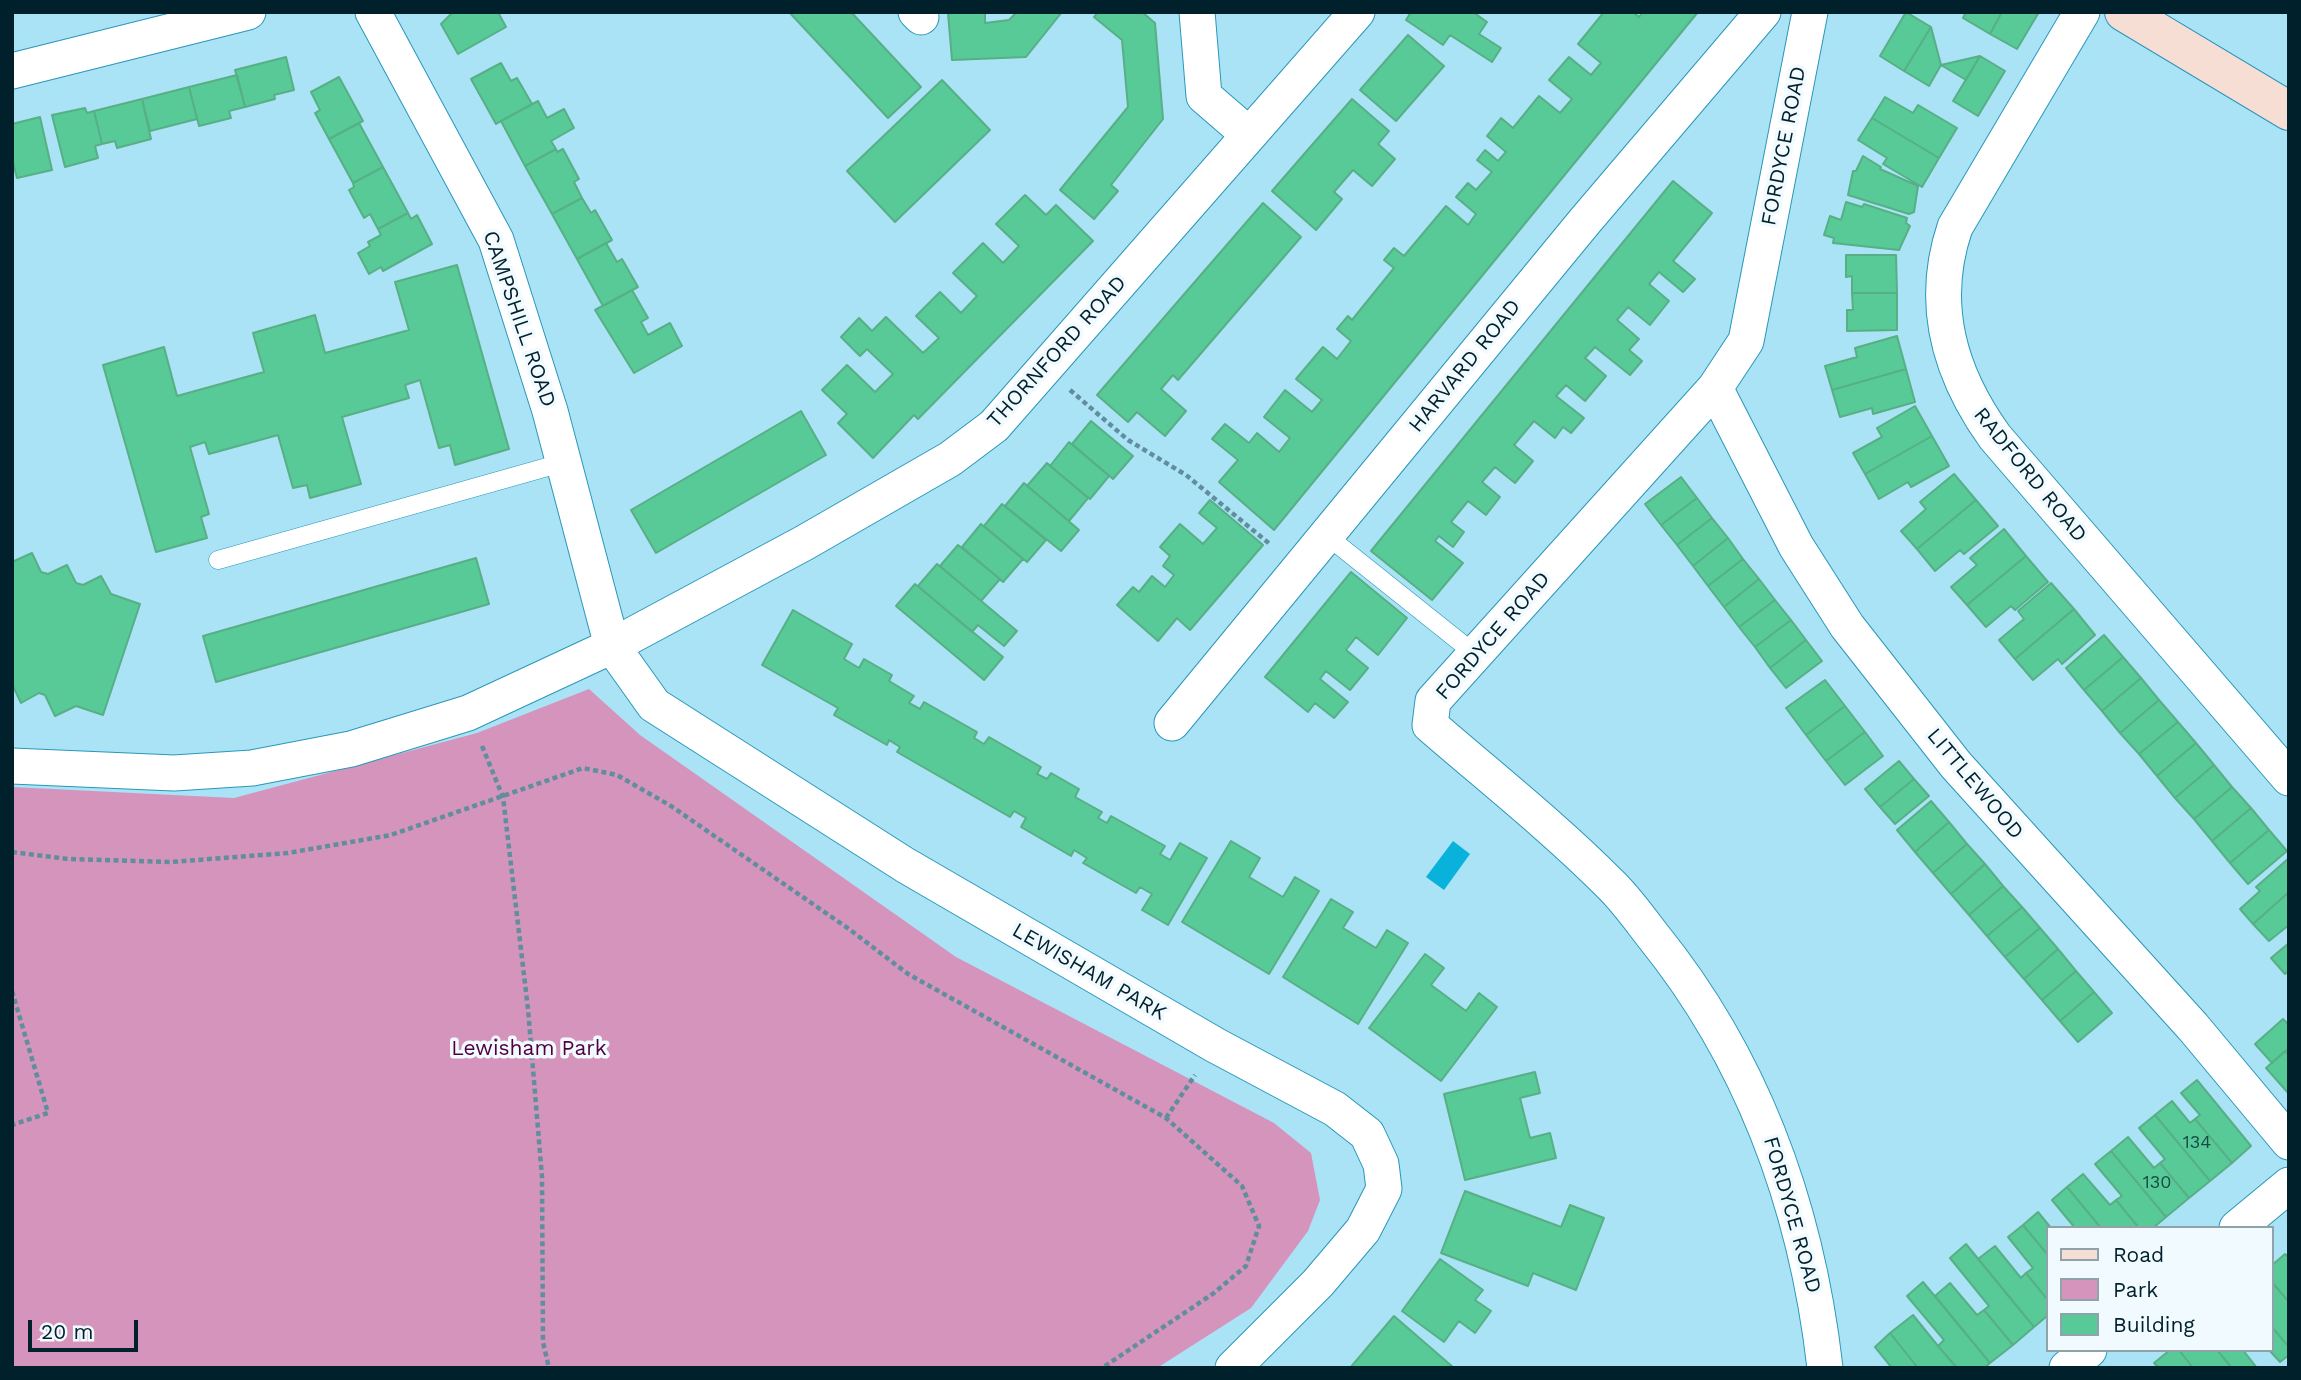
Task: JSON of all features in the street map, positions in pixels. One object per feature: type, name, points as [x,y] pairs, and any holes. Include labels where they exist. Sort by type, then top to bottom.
[{"type":"street","points":[[12,71],[248,12]]},
{"type":"street","name":"CAMPSHILL ROAD","points":[[373,12],[496,240],[565,462],[612,646]]},
{"type":"street","points":[[1197,12],[1204,96],[1248,134]]},
{"type":"street","name":"THORNFORD ROAD","points":[[612,646],[804,543],[950,459],[993,426],[1357,12]]},
{"type":"street","name":"HARVARD ROAD","points":[[1172,723],[1585,221],[1763,12]]},
{"type":"street","name":"FORDYCE ROAD","points":[[1810,12],[1746,341],[1714,388],[1433,701],[1430,725],[1611,884],[1687,978],[1761,1111],[1785,1176],[1818,1305],[1825,1368]]},
{"type":"street","name":"RADFORD ROAD","points":[[2082,12],[1955,227],[1947,253],[1945,290],[1947,333],[1956,371],[1970,402],[2003,446],[2289,778]]},
{"type":"street","points":[[2124,12],[2289,111]]},
{"type":"street","name":"LITTLEWOOD","points":[[1714,388],[1796,546],[1847,626],[1956,765],[2193,1027],[2289,1142]]},
{"type":"street","points":[[12,766],[174,773],[252,768],[351,749],[468,713],[612,646]]},
{"type":"street","name":"LEWISHAM PARK","points":[[612,646],[654,705],[905,865],[1214,1045],[1335,1109],[1367,1134],[1381,1164],[1384,1189],[1363,1230],[1318,1283],[1233,1368]]},
{"type":"street","points":[[2239,1226],[2289,1185]]},
{"type":"street","points":[[2067,1368],[2086,1352]]},
{"type":"lane","points":[[218,560],[565,462]]},
{"type":"lane","points":[[1326,536],[1475,654]]},
{"type":"path","points":[[1044,367],[1128,440],[1185,475],[1299,568]]},
{"type":"path","points":[[468,713],[503,797],[528,1009],[542,1177],[542,1342],[549,1368]]},
{"type":"path","points":[[12,852],[68,859],[171,862],[288,853],[391,835],[503,797],[553,776],[583,768],[617,775],[671,806],[849,929],[908,974],[1166,1118],[1242,1186],[1258,1226],[1246,1266],[1214,1293],[1102,1368]]},
{"type":"path","points":[[12,991],[48,1113],[12,1125]]},
{"type":"path","points":[[1166,1118],[1214,1045]]},
{"type":"green space","name":"Lewisham Park","points":[[589,689],[640,735],[956,957],[1274,1123],[1311,1153],[1320,1200],[1308,1231],[1251,1308],[1157,1368],[12,1368],[12,787],[234,798],[477,733]]},
{"type":"water","points":[[1453,841],[1470,854],[1444,890],[1426,877]]},
{"type":"building","points":[[453,12],[498,12],[506,27],[458,54],[441,24]]},
{"type":"building","points":[[789,12],[851,12],[921,87],[888,118]]},
{"type":"building","points":[[985,12],[985,23],[1009,20],[1017,12],[1062,12],[1026,57],[952,60],[948,13]]},
{"type":"building","points":[[1098,12],[1142,12],[1155,23],[1163,119],[1111,185],[1118,191],[1094,219],[1060,190],[1128,107],[1122,40],[1094,17]]},
{"type":"building","points":[[1411,12],[1473,12],[1487,22],[1479,34],[1501,48],[1492,62],[1450,35],[1443,45],[1406,20]]},
{"type":"building","points":[[1604,12],[1633,12],[1639,17],[1643,12],[1698,12],[1274,530],[1219,482],[1238,460],[1212,439],[1225,424],[1249,443],[1257,433],[1279,452],[1290,438],[1264,417],[1285,390],[1312,412],[1322,400],[1296,379],[1323,347],[1337,359],[1351,341],[1337,329],[1348,316],[1352,320],[1394,268],[1384,260],[1394,248],[1404,256],[1446,206],[1468,225],[1476,214],[1456,197],[1468,183],[1476,190],[1492,172],[1477,160],[1485,150],[1498,161],[1506,152],[1487,136],[1501,118],[1513,128],[1539,96],[1560,113],[1572,99],[1549,80],[1569,57],[1591,75],[1601,63],[1578,44]]},
{"type":"building","points":[[1906,12],[1931,27],[1904,71],[1880,56]]},
{"type":"building","points":[[1966,12],[2002,12],[1990,34],[1963,18]]},
{"type":"building","points":[[2002,12],[2039,12],[2017,49],[1990,34]]},
{"type":"building","points":[[1931,27],[1941,65],[1929,86],[1904,71]]},
{"type":"building","points":[[1408,35],[1444,66],[1396,121],[1360,90]]},
{"type":"building","points":[[1980,56],[1966,80],[1941,65]]},
{"type":"building","points":[[1980,56],[2005,71],[1978,116],[1953,101]]},
{"type":"building","points":[[286,57],[294,90],[274,95],[275,99],[245,107],[235,70]]},
{"type":"building","points":[[501,63],[511,81],[517,78],[532,104],[496,124],[471,79]]},
{"type":"building","points":[[237,75],[245,107],[229,111],[231,118],[199,126],[189,87]]},
{"type":"building","points":[[339,77],[363,121],[329,139],[315,113],[320,110],[311,92]]},
{"type":"building","points":[[942,80],[990,130],[895,222],[847,171]]},
{"type":"building","points":[[189,87],[197,119],[150,131],[142,99]]},
{"type":"building","points":[[1885,97],[1913,113],[1918,105],[1957,128],[1939,158],[1872,118]]},
{"type":"building","points":[[142,99],[151,139],[117,148],[115,141],[102,144],[94,111]]},
{"type":"building","points":[[1352,99],[1389,131],[1378,144],[1395,159],[1372,186],[1353,170],[1334,192],[1342,199],[1316,230],[1272,191]]},
{"type":"building","points":[[538,101],[547,118],[564,109],[574,128],[551,141],[556,149],[525,166],[501,121]]},
{"type":"building","points":[[85,108],[87,113],[94,111],[102,144],[95,146],[98,158],[65,167],[52,115]]},
{"type":"building","points":[[40,117],[52,170],[17,178],[12,159],[12,124]]},
{"type":"building","points":[[1872,118],[1939,158],[1922,187],[1883,164],[1887,158],[1858,140]]},
{"type":"building","points":[[359,123],[383,167],[353,183],[329,139]]},
{"type":"building","points":[[556,149],[557,152],[563,149],[579,179],[574,182],[582,198],[552,214],[525,166]]},
{"type":"building","points":[[1863,156],[1881,167],[1880,169],[1918,186],[1914,212],[1909,214],[1848,195],[1853,171],[1856,171]]},
{"type":"building","points":[[383,167],[408,213],[378,229],[370,214],[364,218],[349,190],[354,187],[353,183]]},
{"type":"building","points":[[1673,181],[1712,213],[1673,261],[1695,279],[1683,292],[1659,272],[1649,284],[1669,301],[1650,325],[1628,307],[1617,320],[1639,339],[1629,350],[1642,361],[1630,375],[1595,347],[1585,358],[1606,376],[1585,401],[1566,385],[1556,396],[1584,418],[1571,433],[1563,427],[1555,438],[1534,421],[1514,445],[1533,461],[1515,483],[1495,467],[1482,482],[1500,497],[1486,515],[1468,501],[1451,522],[1464,532],[1453,547],[1439,536],[1435,541],[1463,563],[1432,600],[1371,551]]},
{"type":"building","points":[[1025,195],[1046,215],[1056,205],[1093,241],[918,419],[914,415],[873,458],[838,423],[847,414],[822,390],[847,365],[875,392],[893,374],[867,349],[860,356],[841,337],[859,318],[872,331],[886,317],[923,353],[939,338],[916,316],[940,292],[961,313],[977,296],[953,273],[983,243],[1003,263],[1019,246],[996,224]]},
{"type":"building","points":[[582,198],[591,213],[595,210],[612,240],[577,259],[552,214]]},
{"type":"building","points":[[1846,202],[1862,207],[1864,204],[1907,218],[1906,223],[1910,226],[1899,250],[1833,243],[1834,238],[1824,235],[1830,216],[1841,220]]},
{"type":"building","points":[[1263,203],[1301,237],[1178,380],[1173,375],[1161,389],[1186,411],[1165,436],[1137,412],[1128,422],[1097,395]]},
{"type":"building","points":[[408,213],[411,219],[417,215],[432,244],[383,271],[381,267],[369,274],[358,253],[370,246],[368,242],[381,235],[378,229]]},
{"type":"building","points":[[606,243],[617,262],[622,259],[638,287],[603,306],[577,259]]},
{"type":"building","points":[[1846,255],[1896,255],[1897,293],[1852,293],[1852,276],[1846,277]]},
{"type":"building","points":[[457,265],[509,449],[455,465],[450,445],[439,448],[420,380],[405,385],[409,398],[342,417],[361,484],[310,498],[307,485],[293,488],[278,435],[209,454],[205,442],[190,447],[209,514],[201,517],[207,538],[156,552],[103,365],[164,347],[177,396],[264,372],[253,333],[315,315],[325,353],[409,330],[395,282]]},
{"type":"building","points":[[632,290],[648,318],[641,322],[648,335],[670,323],[682,346],[634,373],[595,310]]},
{"type":"building","points":[[1852,293],[1897,293],[1897,330],[1847,331],[1847,310],[1853,310]]},
{"type":"building","points":[[1897,336],[1906,369],[1832,390],[1825,366],[1857,357],[1855,348]]},
{"type":"building","points":[[1906,369],[1915,402],[1873,414],[1872,408],[1840,417],[1832,390]]},
{"type":"building","points":[[1915,406],[1932,436],[1865,474],[1853,453],[1882,437],[1877,428]]},
{"type":"building","points":[[801,411],[826,455],[656,553],[631,510]]},
{"type":"building","points":[[1091,421],[1133,456],[1113,479],[1072,444]]},
{"type":"building","points":[[1932,436],[1949,466],[1911,487],[1908,482],[1879,499],[1865,474]]},
{"type":"building","points":[[1069,442],[1109,476],[1090,499],[1050,466]]},
{"type":"building","points":[[1047,463],[1088,498],[1069,521],[1027,486]]},
{"type":"building","points":[[1954,474],[1976,500],[1917,549],[1901,531],[1926,509],[1920,502]]},
{"type":"building","points":[[1681,477],[1697,498],[1661,525],[1645,504]]},
{"type":"building","points":[[1024,483],[1079,530],[1061,551],[1005,506]]},
{"type":"building","points":[[1697,498],[1712,518],[1677,545],[1661,525]]},
{"type":"building","points":[[1210,500],[1263,545],[1190,630],[1177,618],[1158,641],[1117,605],[1133,587],[1139,592],[1152,576],[1165,587],[1174,575],[1163,566],[1170,556],[1160,547],[1180,524],[1203,544],[1217,528],[1199,513]]},
{"type":"building","points":[[1976,500],[1998,526],[1964,554],[1960,550],[1935,571],[1917,549]]},
{"type":"building","points":[[1002,504],[1046,540],[1027,562],[984,526]]},
{"type":"building","points":[[1712,518],[1728,538],[1693,566],[1677,545]]},
{"type":"building","points":[[981,524],[1023,559],[1003,582],[962,547]]},
{"type":"building","points":[[2004,529],[2026,556],[1967,605],[1951,587],[1977,565],[1970,558]]},
{"type":"building","points":[[1728,538],[1743,559],[1708,586],[1693,566]]},
{"type":"building","points":[[958,545],[1000,579],[981,601],[940,566]]},
{"type":"building","points":[[32,553],[41,572],[48,574],[67,565],[76,583],[83,585],[101,576],[111,594],[140,604],[103,715],[76,706],[55,716],[45,695],[39,693],[21,703],[12,684],[12,562]]},
{"type":"building","points":[[2026,556],[2048,582],[2015,610],[2011,606],[1986,627],[1967,605]]},
{"type":"building","points":[[476,558],[489,604],[216,682],[203,636]]},
{"type":"building","points":[[1743,559],[1759,579],[1724,607],[1708,586]]},
{"type":"building","points":[[937,564],[1017,631],[1004,646],[978,625],[972,632],[918,586]]},
{"type":"building","points":[[1351,572],[1407,618],[1378,655],[1356,637],[1346,650],[1368,668],[1350,690],[1326,671],[1320,679],[1348,702],[1334,718],[1315,703],[1308,712],[1265,677]]},
{"type":"building","points":[[1759,579],[1775,600],[1739,627],[1724,607]]},
{"type":"building","points":[[2051,583],[2074,609],[2015,659],[1999,640],[2024,619],[2018,611]]},
{"type":"building","points":[[915,584],[1003,657],[984,680],[896,606]]},
{"type":"building","points":[[1775,600],[1791,620],[1755,647],[1739,627]]},
{"type":"building","points":[[2074,609],[2095,635],[2062,664],[2058,659],[2033,680],[2015,659]]},
{"type":"building","points":[[793,610],[852,644],[844,659],[859,668],[864,659],[892,675],[889,681],[914,696],[909,703],[920,709],[924,702],[977,732],[974,738],[984,744],[989,737],[1041,767],[1037,774],[1047,779],[1051,773],[1079,789],[1075,797],[1102,812],[1098,818],[1107,823],[1111,816],[1165,846],[1160,854],[1170,860],[1180,843],[1207,858],[1168,925],[1142,910],[1152,894],[1140,887],[1136,893],[1083,863],[1087,858],[1074,850],[1071,856],[1021,827],[1026,818],[1014,811],[1010,817],[897,752],[900,747],[889,740],[887,745],[834,715],[838,708],[762,665]]},
{"type":"building","points":[[1791,620],[1806,640],[1770,668],[1755,647]]},
{"type":"building","points":[[2104,635],[2123,657],[2084,690],[2066,668]]},
{"type":"building","points":[[1806,640],[1822,661],[1786,688],[1770,668]]},
{"type":"building","points":[[2123,657],[2141,678],[2102,711],[2084,690]]},
{"type":"building","points":[[2141,678],[2159,700],[2120,733],[2102,711]]},
{"type":"building","points":[[1825,680],[1845,706],[1806,735],[1786,708]]},
{"type":"building","points":[[2159,700],[2178,722],[2139,754],[2120,733]]},
{"type":"building","points":[[1845,706],[1865,732],[1826,761],[1806,735]]},
{"type":"building","points":[[2178,722],[2196,743],[2157,776],[2139,754]]},
{"type":"building","points":[[1865,732],[1883,756],[1845,785],[1826,761]]},
{"type":"building","points":[[2196,743],[2214,765],[2175,798],[2157,776]]},
{"type":"building","points":[[1899,761],[1914,779],[1880,807],[1865,789]]},
{"type":"building","points":[[2214,765],[2232,787],[2194,819],[2175,798]]},
{"type":"building","points":[[1914,779],[1929,796],[1895,824],[1880,807]]},
{"type":"building","points":[[2232,787],[2251,808],[2212,841],[2194,819]]},
{"type":"building","points":[[1931,801],[1949,822],[1915,852],[1897,830]]},
{"type":"building","points":[[2251,808],[2269,830],[2230,863],[2212,841]]},
{"type":"building","points":[[1949,822],[1967,844],[1933,873],[1915,852]]},
{"type":"building","points":[[2269,830],[2287,851],[2248,884],[2230,863]]},
{"type":"building","points":[[1231,841],[1260,858],[1249,877],[1283,897],[1295,877],[1319,891],[1269,974],[1182,922]]},
{"type":"building","points":[[1967,844],[1985,864],[1951,894],[1933,873]]},
{"type":"building","points":[[2289,858],[2289,892],[2253,924],[2240,909],[2260,891],[2256,887]]},
{"type":"building","points":[[1985,864],[2003,886],[1969,915],[1951,894]]},
{"type":"building","points":[[2003,886],[2022,907],[1987,936],[1969,915]]},
{"type":"building","points":[[2289,892],[2289,925],[2269,941],[2253,924]]},
{"type":"building","points":[[1331,899],[1353,912],[1343,928],[1376,948],[1387,930],[1408,943],[1358,1024],[1283,977]]},
{"type":"building","points":[[2022,907],[2040,928],[2005,957],[1987,936]]},
{"type":"building","points":[[2040,928],[2058,949],[2024,979],[2005,957]]},
{"type":"building","points":[[2289,943],[2289,971],[2285,974],[2271,958]]},
{"type":"building","points":[[2058,949],[2076,971],[2042,1000],[2024,979]]},
{"type":"building","points":[[1425,954],[1444,968],[1431,985],[1466,1011],[1479,993],[1497,1007],[1441,1081],[1369,1028]]},
{"type":"building","points":[[2076,971],[2094,992],[2060,1021],[2042,1000]]},
{"type":"building","points":[[2094,992],[2112,1013],[2078,1042],[2060,1021]]},
{"type":"building","points":[[2283,1019],[2289,1025],[2289,1048],[2272,1063],[2255,1044]]},
{"type":"building","points":[[2285,1051],[2289,1055],[2289,1094],[2266,1068]]},
{"type":"building","points":[[1535,1072],[1540,1093],[1520,1098],[1530,1138],[1550,1133],[1556,1158],[1465,1180],[1444,1094]]},
{"type":"building","points":[[2197,1080],[2251,1146],[2232,1163],[2195,1119],[2200,1115],[2181,1093]]},
{"type":"building","points":[[2172,1101],[2190,1123],[2195,1119],[2232,1163],[2210,1181],[2155,1115]]},
{"type":"building","points":[[2155,1115],[2210,1181],[2189,1198],[2160,1163],[2165,1159],[2139,1128]]},
{"type":"building","points":[[2128,1137],[2154,1168],[2160,1163],[2189,1198],[2166,1217],[2111,1151]]},
{"type":"building","points":[[2111,1151],[2166,1217],[2155,1226],[2137,1226],[2116,1200],[2122,1196],[2095,1164]]},
{"type":"building","points":[[2083,1174],[2110,1205],[2116,1200],[2137,1226],[2099,1226],[2067,1187]]},
{"type":"building","points":[[2067,1187],[2099,1226],[2073,1226],[2052,1200]]},
{"type":"building","points":[[1465,1191],[1561,1227],[1570,1205],[1604,1218],[1576,1290],[1533,1273],[1528,1286],[1441,1253]]},
{"type":"building","points":[[2038,1212],[2049,1226],[2046,1226],[2046,1253],[2023,1225]]},
{"type":"building","points":[[2023,1225],[2046,1253],[2046,1298],[2026,1273],[2033,1268],[2008,1237]]},
{"type":"building","points":[[1966,1244],[2034,1327],[2013,1345],[1984,1310],[1989,1306],[1950,1258]]},
{"type":"building","points":[[1995,1246],[2021,1278],[2026,1273],[2046,1298],[2046,1317],[2034,1327],[1978,1259]]},
{"type":"building","points":[[2285,1254],[2289,1258],[2289,1302],[2273,1283],[2273,1264]]},
{"type":"building","points":[[1440,1259],[1483,1290],[1475,1300],[1491,1311],[1475,1333],[1459,1321],[1444,1342],[1402,1311]]},
{"type":"building","points":[[1923,1282],[1990,1363],[1984,1368],[1957,1368],[1938,1346],[1944,1340],[1907,1296]]},
{"type":"building","points":[[1950,1283],[1977,1315],[1984,1310],[2013,1345],[1990,1363],[1935,1296]]},
{"type":"building","points":[[2273,1283],[2289,1302],[2289,1347],[2273,1328]]},
{"type":"building","points":[[1913,1315],[1957,1368],[1918,1368],[1890,1333]]},
{"type":"building","points":[[1394,1316],[1454,1368],[1350,1368]]},
{"type":"building","points":[[2273,1328],[2289,1347],[2289,1355],[2280,1362],[2271,1352],[2273,1352]]},
{"type":"building","points":[[1890,1333],[1918,1368],[1892,1368],[1875,1347]]},
{"type":"building","points":[[2168,1352],[2181,1352],[2193,1368],[2159,1368],[2154,1363]]},
{"type":"building","points":[[2181,1352],[2219,1352],[2232,1368],[2193,1368]]},
{"type":"building","points":[[2219,1352],[2245,1352],[2257,1368],[2232,1368]]}]
